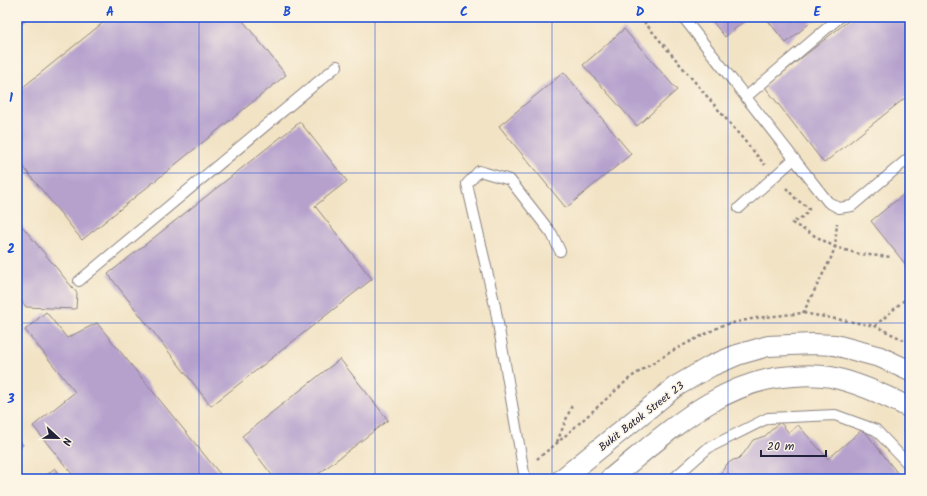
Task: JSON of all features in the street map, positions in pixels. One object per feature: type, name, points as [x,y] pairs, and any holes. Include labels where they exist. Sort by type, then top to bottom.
[{"type":"street","name":"Bukit Batok Street 23","points":[[562,479],[676,387],[711,366],[737,355],[768,346],[813,344],[835,345],[880,357],[910,371]]},
{"type":"street","points":[[610,479],[694,412],[720,396],[739,387],[759,381],[784,376],[807,375],[830,377],[871,389],[910,408]]},
{"type":"lane","points":[[683,17],[828,202],[839,208],[852,206],[910,157]]},
{"type":"lane","points":[[746,97],[840,17]]},
{"type":"lane","points":[[79,281],[337,66]]},
{"type":"lane","points":[[739,208],[794,159]]},
{"type":"lane","points":[[524,479],[495,306],[467,184],[479,171],[510,180],[552,234],[560,252]]},
{"type":"lane","points":[[673,479],[708,448],[768,418],[835,415],[876,430],[910,466]]},
{"type":"path","points":[[640,17],[775,176],[797,200],[809,208],[807,214],[792,223],[835,247],[859,254],[892,257]]},
{"type":"path","points":[[803,313],[835,247],[839,208]]},
{"type":"path","points":[[875,326],[910,295]]},
{"type":"path","points":[[557,443],[572,405]]},
{"type":"building","points":[[17,17],[30,17],[17,27]]},
{"type":"building","points":[[110,17],[240,17],[286,75],[82,240],[17,159],[17,92]]},
{"type":"building","points":[[709,17],[749,17],[725,37]]},
{"type":"building","points":[[765,17],[817,17],[786,43]]},
{"type":"building","points":[[853,17],[910,17],[910,94],[824,163],[765,87]]},
{"type":"building","points":[[624,29],[677,90],[637,126],[583,65]]},
{"type":"building","points":[[564,72],[631,154],[566,208],[499,126]]},
{"type":"building","points":[[300,122],[347,181],[315,206],[372,279],[211,406],[108,274]]},
{"type":"building","points":[[910,189],[910,270],[871,221]]},
{"type":"building","points":[[17,220],[77,293],[76,309],[26,307],[17,295]]},
{"type":"building","points":[[46,312],[67,338],[97,323],[224,479],[76,479],[33,426],[75,392],[25,330]]},
{"type":"building","points":[[340,359],[388,420],[312,479],[275,479],[242,436]]},
{"type":"building","points":[[780,422],[789,433],[798,425],[828,459],[863,429],[902,479],[714,479],[720,474],[727,464],[738,459],[744,453],[753,440],[765,436]]},
{"type":"building","points":[[17,436],[23,445],[17,450]]},
{"type":"building","points":[[55,468],[64,479],[42,479]]}]
